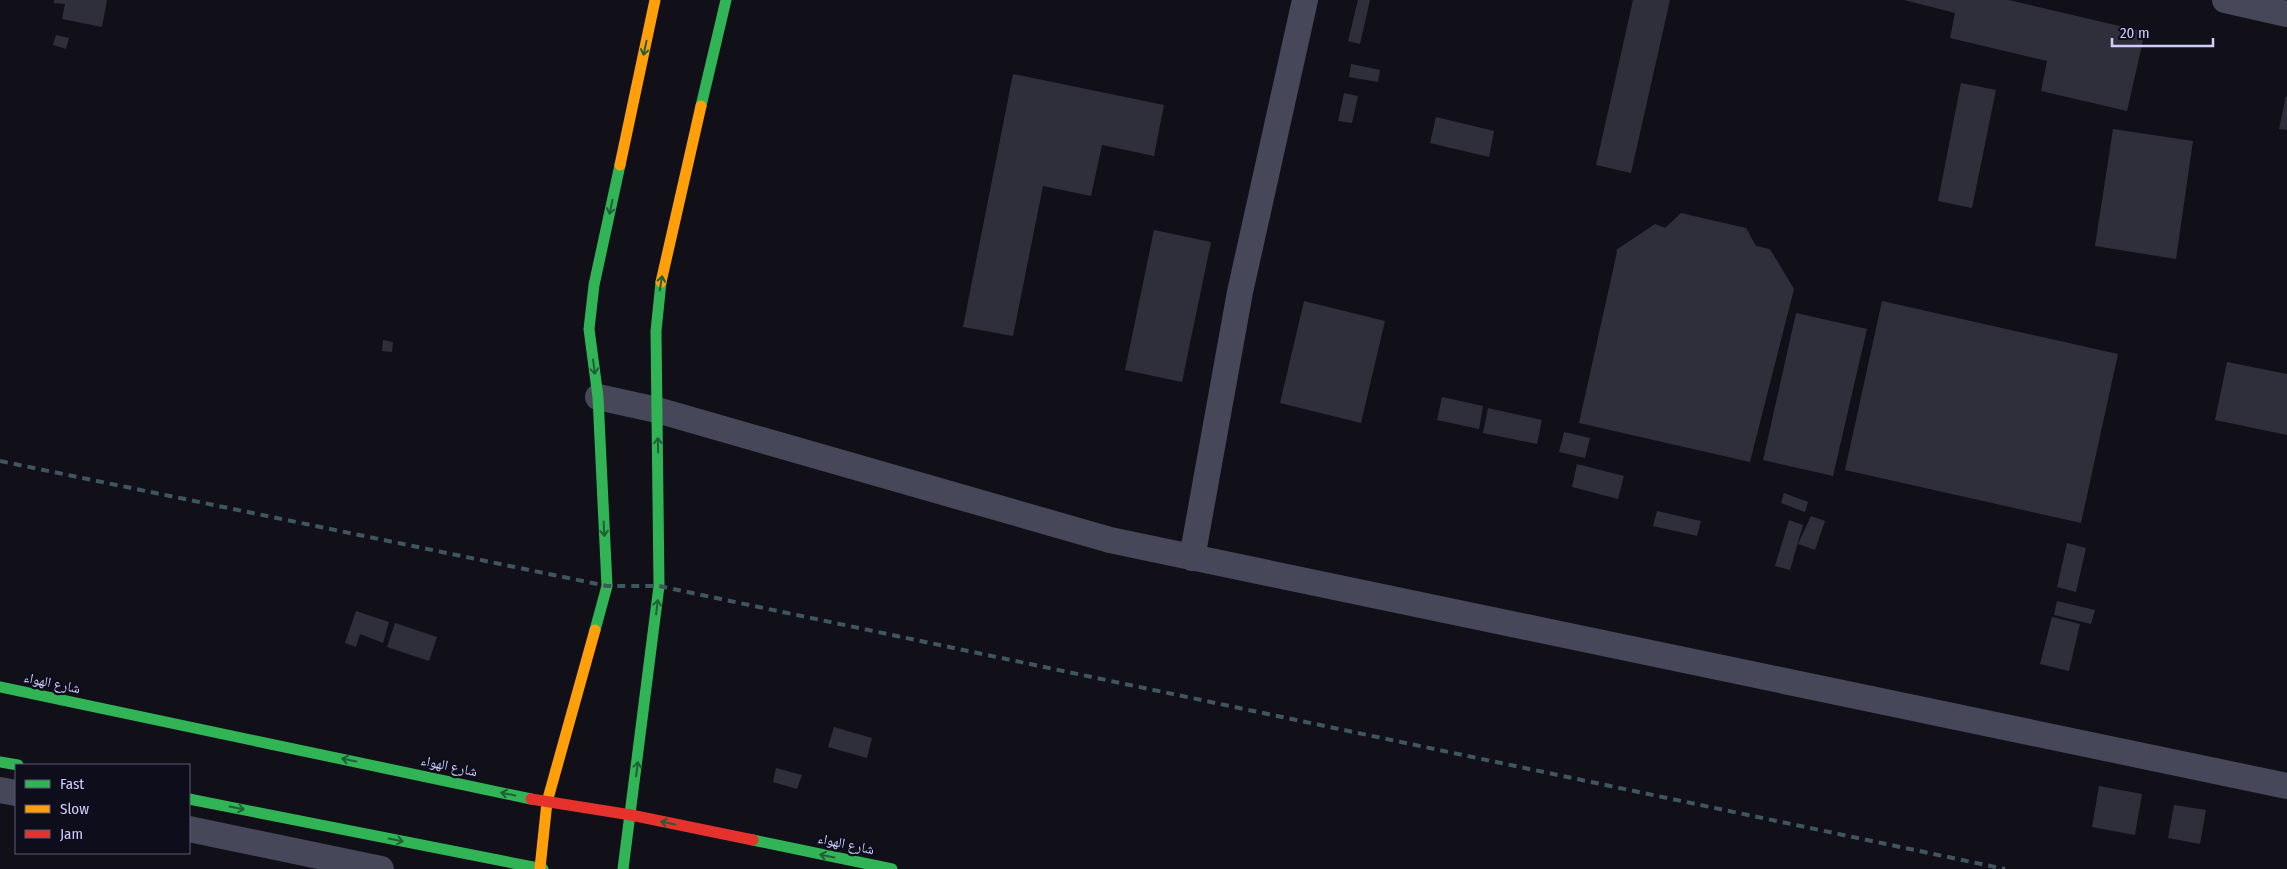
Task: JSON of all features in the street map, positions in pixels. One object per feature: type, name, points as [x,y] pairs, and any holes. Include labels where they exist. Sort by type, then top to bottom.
[{"type":"street","points":[[190,799],[542,869],[547,802],[607,586],[598,397],[589,329],[594,285],[655,0]]},
{"type":"street","points":[[623,869],[659,586],[656,331],[660,286],[726,0]]},
{"type":"street","points":[[1192,558],[1240,292],[1304,0]]},
{"type":"street","points":[[2224,0],[2287,14]]},
{"type":"street","points":[[598,397],[657,410],[1110,540],[2287,786]]},
{"type":"street","name":"شارع الهواء","points":[[0,687],[547,802],[631,816],[892,869]]},
{"type":"street","points":[[0,762],[15,764]]},
{"type":"street","points":[[0,790],[15,793]]},
{"type":"street","points":[[190,829],[381,869]]},
{"type":"building","points":[[54,0],[107,0],[102,27],[62,19],[65,4],[54,3]]},
{"type":"building","points":[[1358,0],[1370,0],[1360,44],[1348,41]]},
{"type":"building","points":[[1633,0],[1670,0],[1631,173],[1596,165]]},
{"type":"building","points":[[1904,0],[2009,0],[2145,32],[2127,111],[2041,91],[2047,61],[1950,38],[1955,13]]},
{"type":"building","points":[[56,35],[69,38],[66,49],[53,45]]},
{"type":"building","points":[[1351,64],[1380,70],[1378,82],[1349,77]]},
{"type":"building","points":[[1013,74],[1164,105],[1154,156],[1102,145],[1091,196],[1043,186],[1013,336],[963,327]]},
{"type":"building","points":[[1961,83],[1996,90],[1972,208],[1938,201]]},
{"type":"building","points":[[1344,93],[1358,96],[1352,123],[1338,121]]},
{"type":"building","points":[[2287,97],[2287,130],[2279,129]]},
{"type":"building","points":[[1436,117],[1494,131],[1489,157],[1430,143]]},
{"type":"building","points":[[2113,129],[2193,141],[2176,259],[2095,246]]},
{"type":"building","points":[[1681,213],[1746,228],[1756,246],[1770,249],[1794,289],[1750,462],[1579,423],[1616,250],[1655,224],[1665,228]]},
{"type":"building","points":[[1154,230],[1211,242],[1182,382],[1125,370]]},
{"type":"building","points":[[1304,301],[1385,321],[1361,423],[1280,403]]},
{"type":"building","points":[[1882,301],[2118,354],[2081,523],[1845,470]]},
{"type":"building","points":[[1796,313],[1867,329],[1833,476],[1763,460]]},
{"type":"building","points":[[383,340],[393,342],[392,352],[382,351]]},
{"type":"building","points":[[2227,362],[2287,374],[2287,435],[2215,420]]},
{"type":"building","points":[[1442,397],[1483,406],[1479,429],[1437,420]]},
{"type":"building","points":[[1488,408],[1542,420],[1537,444],[1483,433]]},
{"type":"building","points":[[1564,432],[1590,438],[1585,458],[1559,452]]},
{"type":"building","points":[[1577,464],[1624,476],[1618,499],[1572,487]]},
{"type":"building","points":[[1784,493],[1808,502],[1805,512],[1781,503]]},
{"type":"building","points":[[1657,511],[1701,521],[1697,536],[1653,526]]},
{"type":"building","points":[[1811,516],[1825,521],[1815,550],[1798,544]]},
{"type":"building","points":[[1789,520],[1803,525],[1790,570],[1775,566]]},
{"type":"building","points":[[2067,543],[2086,548],[2076,592],[2057,587]]},
{"type":"building","points":[[2057,601],[2095,610],[2091,624],[2054,615]]},
{"type":"building","points":[[356,611],[389,622],[383,643],[360,634],[356,647],[345,643]]},
{"type":"building","points":[[2052,617],[2080,624],[2069,671],[2040,664]]},
{"type":"building","points":[[395,623],[437,637],[429,661],[387,647]]},
{"type":"building","points":[[834,727],[872,738],[867,758],[828,747]]},
{"type":"building","points":[[776,768],[802,775],[797,789],[773,782]]},
{"type":"building","points":[[2099,786],[2142,794],[2135,835],[2092,827]]},
{"type":"building","points":[[2174,805],[2206,810],[2200,844],[2168,838]]},
{"type":"railway","points":[[0,461],[607,586],[659,586],[2005,869]]},
{"type":"traffic: fast","points":[[701,106],[726,0]]},
{"type":"traffic: fast","points":[[595,630],[607,586],[598,397],[589,329],[594,285],[620,165]]},
{"type":"traffic: fast","points":[[623,869],[659,586],[656,331],[661,282]]},
{"type":"traffic: fast","points":[[0,687],[531,799]]},
{"type":"traffic: fast","points":[[0,762],[15,764]]},
{"type":"traffic: fast","points":[[190,799],[543,869]]},
{"type":"traffic: fast","points":[[753,840],[892,869]]},
{"type":"traffic: slow","points":[[620,165],[655,0]]},
{"type":"traffic: slow","points":[[661,282],[701,106]]},
{"type":"traffic: slow","points":[[540,868],[547,802],[595,630]]},
{"type":"traffic: jam","points":[[531,799],[631,815],[753,840]]}]
